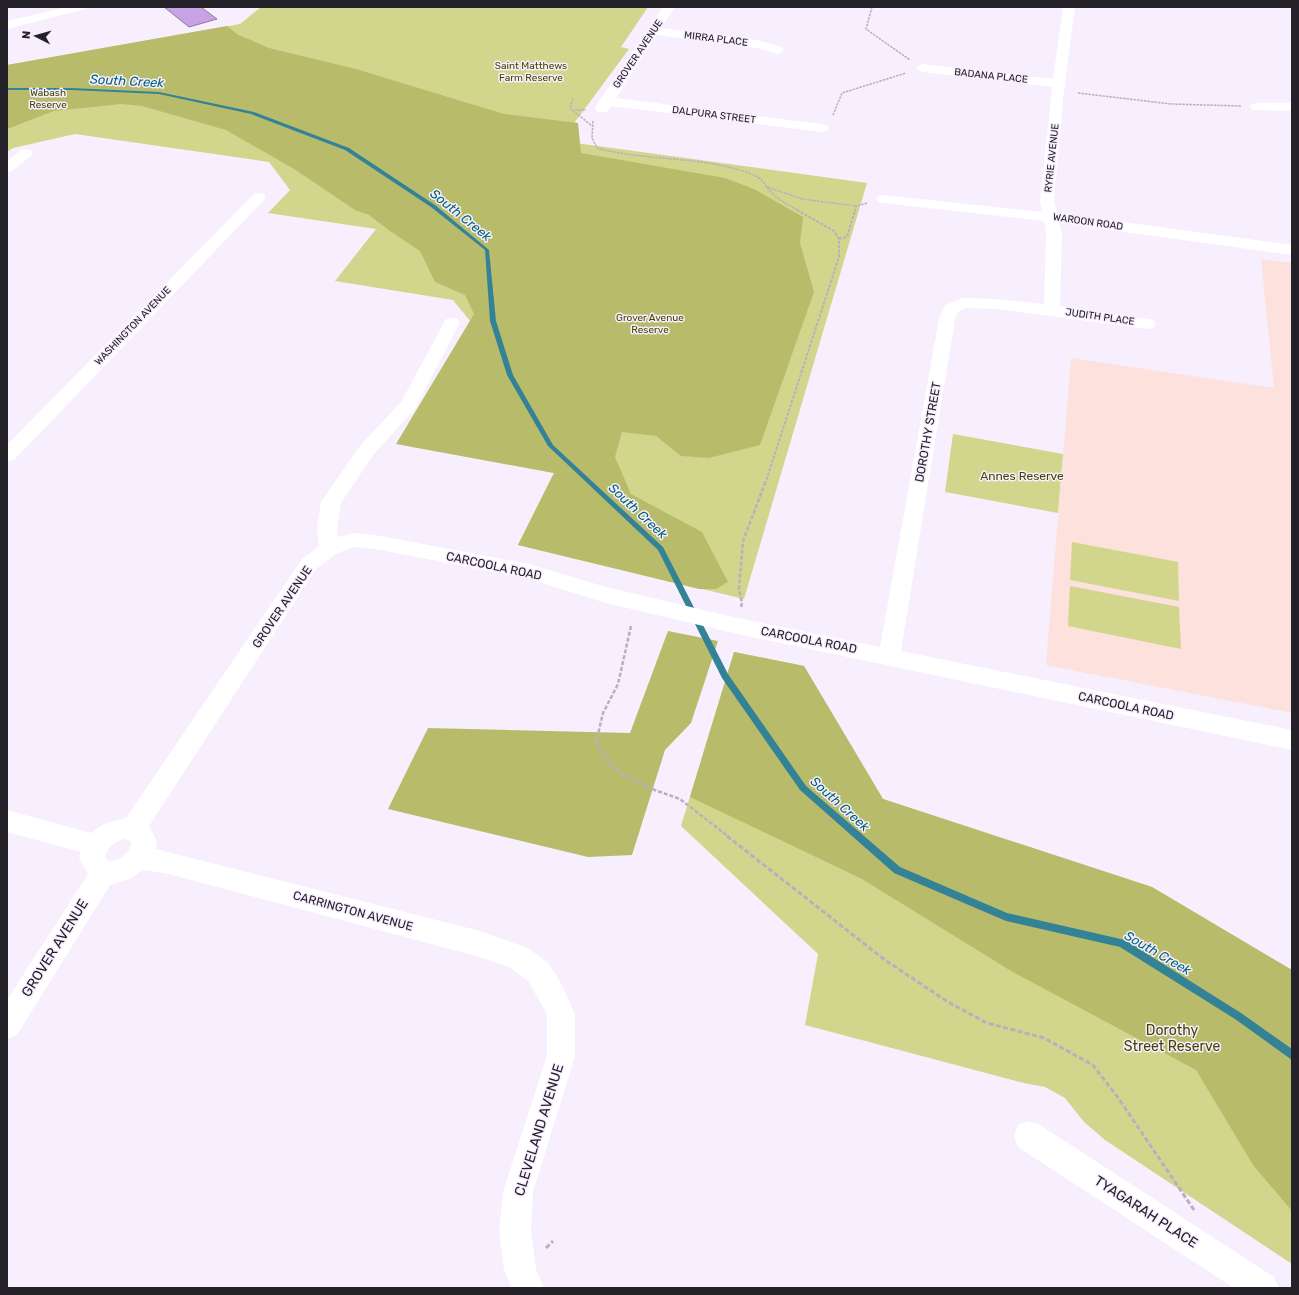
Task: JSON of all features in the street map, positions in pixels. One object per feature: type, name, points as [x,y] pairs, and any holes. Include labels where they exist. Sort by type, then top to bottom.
[{"type":"street","points":[[7,25],[81,7]]},
{"type":"street","name":"GROVER AVENUE","points":[[604,105],[669,7]]},
{"type":"street","name":"RYRIE AVENUE","points":[[1052,310],[1054,233],[1047,201],[1069,7]]},
{"type":"street","name":"MIRRA PLACE","points":[[653,31],[758,44],[778,50]]},
{"type":"street","name":"BADANA PLACE","points":[[922,68],[1060,84]]},
{"type":"street","name":"DALPURA STREET","points":[[604,105],[822,128]]},
{"type":"street","points":[[1257,107],[1292,107]]},
{"type":"street","points":[[7,168],[26,154]]},
{"type":"street","name":"WASHINGTON AVENUE","points":[[7,456],[259,197]]},
{"type":"street","name":"WAROON ROAD","points":[[883,199],[1051,217],[1292,250]]},
{"type":"street","name":"DOROTHY STREET","points":[[889,656],[947,319],[951,309],[963,303],[980,303],[1052,310]]},
{"type":"street","name":"JUDITH PLACE","points":[[1052,310],[1148,324]]},
{"type":"street","points":[[329,549],[328,529],[331,502],[366,451],[408,406],[452,323]]},
{"type":"street","name":"CARCOOLA ROAD","points":[[329,549],[356,540],[381,543],[529,572],[606,595],[653,607],[736,618],[889,656],[1292,740]]},
{"type":"street","name":"GROVER AVENUE","points":[[132,829],[144,814],[309,564],[329,549]]},
{"type":"street","points":[[7,821],[96,845]]},
{"type":"street","points":[[124,828],[139,832],[144,837],[145,843],[140,858],[134,864],[119,872],[104,872],[94,864],[92,858],[96,845],[109,833],[124,828]]},
{"type":"street","name":"CARRINGTON AVENUE","points":[[140,858],[165,862],[480,944],[518,957],[538,972],[551,992]]},
{"type":"street","name":"GROVER AVENUE","points":[[7,1025],[104,872]]},
{"type":"street","name":"CLEVELAND AVENUE","points":[[524,1279],[514,1230],[518,1192],[561,1056],[561,1014],[551,992]]},
{"type":"street","name":"TYAGARAH PLACE","points":[[1029,1136],[1264,1288]]},
{"type":"path","points":[[872,7],[866,29],[922,68]]},
{"type":"path","points":[[822,128],[830,120],[842,93],[922,68]]},
{"type":"path","points":[[1078,93],[1170,104],[1257,107]]},
{"type":"path","points":[[573,98],[570,108],[592,126]]},
{"type":"path","points":[[604,105],[596,113],[592,126],[592,138],[597,148],[644,157],[668,157],[743,171],[755,175],[764,181],[772,193],[800,213],[816,220],[834,231],[839,239],[840,246],[836,265],[760,498],[743,541],[739,589],[742,603],[736,618]]},
{"type":"path","points":[[766,186],[802,199],[856,206],[883,199]]},
{"type":"path","points":[[839,239],[847,236],[856,206]]},
{"type":"path","points":[[632,626],[618,684],[603,713],[596,743],[614,769],[652,789],[680,799],[886,960],[948,1002],[987,1023],[1044,1038],[1093,1065],[1119,1099],[1195,1211]]},
{"type":"shaded area","points":[[1261,259],[1292,263],[1292,713],[1046,665],[1071,358],[1274,388]]},
{"type":"green space","name":"Grover Avenue Reserve","points":[[261,7],[648,7],[621,47],[629,49],[561,141],[867,183],[744,599],[518,545],[554,473],[414,447],[483,337],[453,300],[335,281],[376,229],[268,213],[290,190],[269,162],[75,134],[13,148],[7,152],[7,65],[240,24]],"holes":[[[237,34],[256,43],[153,84]]]},
{"type":"green space","name":"Grover Avenue Reserve","points":[[227,26],[237,34],[269,48],[356,69],[504,114],[578,123],[581,153],[725,178],[754,189],[803,217],[800,243],[814,292],[760,445],[709,458],[681,456],[656,436],[622,432],[615,457],[631,494],[702,532],[728,582],[716,589],[699,589],[518,545],[554,473],[396,444],[474,314],[465,295],[435,282],[420,251],[369,215],[355,210],[294,169],[226,130],[142,106],[121,104],[54,111],[7,129],[7,65]]},
{"type":"green space","name":"Annes Reserve","points":[[953,434],[1063,454],[1058,513],[945,492]]},
{"type":"green space","points":[[1072,542],[1178,562],[1179,601],[1070,580]]},
{"type":"green space","points":[[1070,586],[1179,607],[1181,649],[1068,626]]},
{"type":"green space","points":[[668,631],[718,641],[691,723],[665,750],[632,855],[588,857],[388,809],[428,728],[630,733]]},
{"type":"green space","name":"Dorothy Street Reserve","points":[[734,652],[804,666],[883,799],[1152,887],[1292,970],[1292,1264],[1105,1140],[1084,1122],[1065,1098],[1045,1087],[1024,1083],[805,1025],[818,954],[681,826]]},
{"type":"green space","points":[[734,652],[804,666],[883,799],[1152,887],[1292,970],[1292,1211],[1253,1165],[1196,1070],[1011,971],[862,879],[690,797]]},
{"type":"building","points":[[164,7],[201,7],[217,19],[189,27]]},
{"type":"waterway","name":"South Creek","points":[[7,89],[71,89],[159,93],[252,113],[347,149],[433,206],[487,250],[493,321],[510,375],[551,446],[661,549],[725,676],[803,788],[897,870],[1006,917],[1122,943],[1238,1016],[1292,1055]]},
{"type":"park label","name":"Saint Matthews Farm Reserve","points":[[531,72]]},
{"type":"park label","name":"Wabash Reserve","points":[[48,98]]}]
